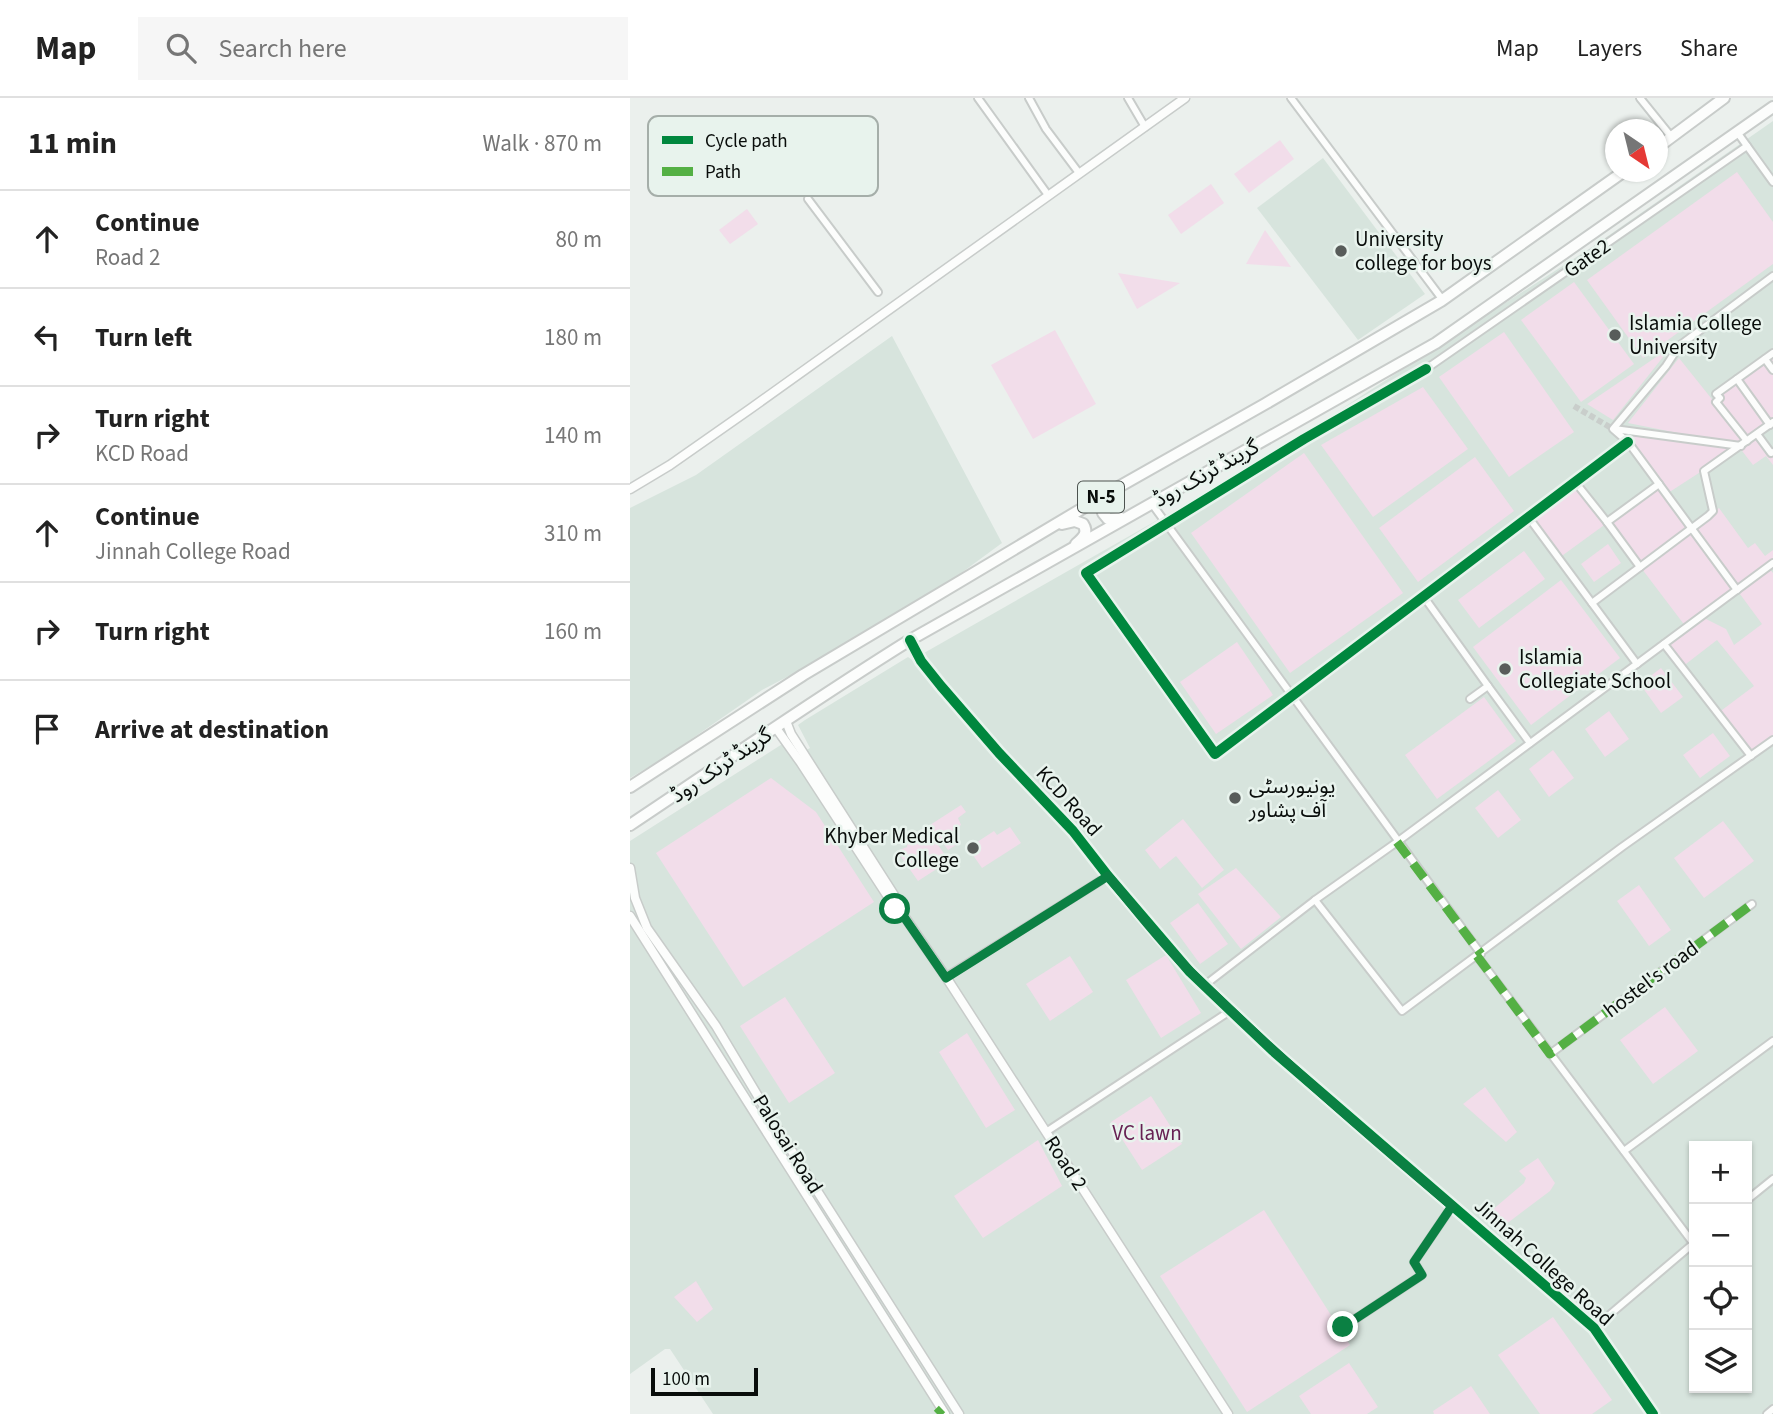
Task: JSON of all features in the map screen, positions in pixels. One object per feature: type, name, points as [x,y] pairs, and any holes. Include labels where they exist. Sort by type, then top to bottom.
[{"type":"highway","points":[[1668,139],[1724,98]]},
{"type":"highway","name":"گرینڈ ٹرنک روڈ","points":[[630,825],[830,690],[910,640],[1436,343],[1773,107]]},
{"type":"highway","name":"گرینڈ ٹرنک روڈ","points":[[630,787],[803,675],[1442,299],[1609,182]]},
{"type":"highway","points":[[1151,504],[1113,520],[1105,517],[1102,510],[1109,501],[1157,469],[1168,458]]},
{"type":"highway","points":[[1028,541],[1049,528],[1067,522],[1083,524],[1086,530],[1084,536],[1060,556]]},
{"type":"street","points":[[978,98],[1048,195]]},
{"type":"street","points":[[1029,98],[1046,129],[1079,173]]},
{"type":"street","points":[[1128,98],[1145,127]]},
{"type":"street","points":[[630,489],[670,465],[750,409],[1185,98]]},
{"type":"street","points":[[1291,98],[1442,299]]},
{"type":"street","points":[[1640,98],[1669,134]]},
{"type":"street","points":[[1737,132],[1773,182]]},
{"type":"street","name":"Gate2","points":[[1292,696],[1215,754],[1086,573],[1304,439],[1426,369],[1747,146]]},
{"type":"street","points":[[808,199],[878,292]]},
{"type":"street","points":[[1614,429],[1679,346],[1773,276]]},
{"type":"street","points":[[1744,444],[1716,402],[1720,398],[1716,394],[1773,353]]},
{"type":"street","points":[[1765,359],[1773,370]]},
{"type":"street","points":[[1592,603],[1713,511],[1704,471],[1771,423],[1737,379]]},
{"type":"street","points":[[1614,429],[1628,442],[1737,590]]},
{"type":"street","points":[[1614,429],[1744,444]]},
{"type":"street","points":[[1757,434],[1771,453],[1773,452]]},
{"type":"street","points":[[1292,696],[1628,442]]},
{"type":"street","points":[[1576,482],[1640,567]]},
{"type":"street","points":[[1607,522],[1659,484]]},
{"type":"street","points":[[1151,504],[1550,1054],[1689,1236]]},
{"type":"street","points":[[1529,518],[1637,664]]},
{"type":"street","points":[[1205,985],[1315,900],[1773,563]]},
{"type":"street","points":[[1424,597],[1530,743]]},
{"type":"street","name":"KCD Road","points":[[910,640],[921,661],[941,686],[999,753],[1073,831],[1190,972],[1205,985]]},
{"type":"street","points":[[1664,644],[1751,756]]},
{"type":"street","points":[[1470,699],[1488,686]]},
{"type":"street","name":"Road 2","points":[[786,721],[791,734],[901,906],[902,914]]},
{"type":"street","name":"Road 2","points":[[776,728],[802,762],[895,909],[902,914],[946,978],[1228,1414]]},
{"type":"street","points":[[1315,900],[1402,1011],[1622,847],[1773,740]]},
{"type":"street","name":"Palosai Road","points":[[630,868],[635,898],[657,952],[716,1027],[959,1414]]},
{"type":"street","points":[[946,978],[1108,876]]},
{"type":"street","name":"hostel's road","points":[[1550,1054],[1752,904]]},
{"type":"street","points":[[630,916],[657,952],[941,1412]]},
{"type":"street","name":"Jinnah College Road","points":[[1205,985],[1272,1050],[1594,1328],[1653,1414]]},
{"type":"street","points":[[1046,1132],[1230,1011]]},
{"type":"street","points":[[1624,1151],[1773,1041]]},
{"type":"street","points":[[1752,1196],[1773,1179]]},
{"type":"street","points":[[1343,1327],[1422,1275],[1414,1262],[1452,1206]]},
{"type":"street","points":[[1594,1328],[1689,1247]]},
{"type":"street","points":[[1767,1414],[1773,1409]]},
{"type":"shaded area","name":"یونیورسٹی آف پشاور","points":[[1773,121],[1773,1414],[713,1414],[670,1349],[665,1349],[630,1374],[630,841],[787,741],[796,756],[810,748],[798,725],[805,720],[908,657],[917,663],[921,661],[925,658],[924,653],[1161,518],[1332,415],[1595,245]]},
{"type":"shaded area","name":"University college for boys","points":[[1323,158],[1425,294],[1358,340],[1257,208]]},
{"type":"shaded area","points":[[892,336],[1002,543],[900,618],[762,690],[667,756],[630,778],[630,508],[696,475]]},
{"type":"green space","points":[[1280,140],[1294,159],[1249,193],[1234,174]]},
{"type":"green space","points":[[1737,172],[1773,222],[1773,264],[1643,358],[1587,280]]},
{"type":"green space","points":[[1211,184],[1224,203],[1181,234],[1168,215]]},
{"type":"green space","points":[[747,209],[758,224],[730,244],[719,230]]},
{"type":"green space","points":[[1265,230],[1291,267],[1246,264]]},
{"type":"green space","points":[[1118,273],[1180,283],[1137,309]]},
{"type":"green space","points":[[1574,282],[1634,364],[1581,402],[1521,320]]},
{"type":"green space","points":[[1055,330],[1096,404],[1033,439],[991,365]]},
{"type":"green space","points":[[1504,332],[1574,432],[1509,477],[1439,377]]},
{"type":"green space","points":[[1671,347],[1613,420],[1587,404]]},
{"type":"green space","points":[[1773,353],[1773,422],[1757,434],[1773,452],[1773,465],[1766,456],[1753,465],[1739,447],[1668,493],[1693,527],[1719,508],[1748,548],[1755,543],[1765,556],[1773,550],[1773,563],[1768,567],[1773,573],[1773,740],[1751,756],[1718,713],[1754,686],[1717,640],[1682,667],[1664,644],[1686,627],[1607,523],[1559,558],[1529,518],[1576,483],[1608,522],[1660,484],[1621,430],[1728,443],[1628,423],[1679,358],[1715,403],[1717,394]],"holes":[[[1737,590],[1762,624],[1734,645],[1726,629],[1702,617]]]},
{"type":"green space","points":[[1423,387],[1468,449],[1373,517],[1321,445]]},
{"type":"green space","points":[[1304,453],[1403,593],[1290,673],[1191,533]]},
{"type":"green space","points":[[1475,457],[1514,511],[1418,582],[1379,528]]},
{"type":"green space","points":[[1608,544],[1621,563],[1594,582],[1581,564]]},
{"type":"green space","points":[[1524,551],[1545,579],[1479,628],[1458,600]]},
{"type":"green space","points":[[1561,580],[1620,658],[1531,725],[1473,647]]},
{"type":"green space","points":[[1237,642],[1273,695],[1216,734],[1180,682]]},
{"type":"green space","points":[[1661,668],[1683,697],[1661,713],[1640,684]]},
{"type":"green space","points":[[1484,697],[1516,741],[1437,799],[1405,755]]},
{"type":"green space","points":[[1609,711],[1629,739],[1605,757],[1585,729]]},
{"type":"green space","points":[[1713,733],[1730,756],[1700,778],[1683,755]]},
{"type":"green space","points":[[1553,750],[1574,778],[1549,797],[1529,769]]},
{"type":"green space","points":[[771,778],[816,812],[874,902],[743,987],[656,853]]},
{"type":"green space","points":[[1498,790],[1521,820],[1498,838],[1475,808]]},
{"type":"green space","points":[[961,805],[966,812],[958,818],[961,825],[949,834],[956,845],[948,850],[930,825]]},
{"type":"green space","points":[[1183,819],[1224,870],[1202,888],[1176,856],[1160,869],[1145,850]]},
{"type":"green space","points":[[1723,821],[1754,861],[1704,898],[1674,858]]},
{"type":"green space","points":[[926,827],[949,861],[918,881],[897,851],[907,847],[909,837]]},
{"type":"green space","points":[[1010,827],[1021,843],[982,868],[968,848],[994,831],[997,835]]},
{"type":"green space","points":[[1236,868],[1281,917],[1241,949],[1198,894]]},
{"type":"green space","points":[[1639,885],[1671,930],[1649,946],[1617,901]]},
{"type":"green space","points":[[1198,903],[1228,944],[1200,964],[1170,923]]},
{"type":"green space","points":[[1166,955],[1201,1013],[1161,1038],[1126,980]]},
{"type":"green space","points":[[1070,956],[1093,992],[1050,1021],[1026,984]]},
{"type":"green space","points":[[785,997],[835,1073],[789,1103],[740,1026]]},
{"type":"green space","points":[[1665,1007],[1698,1051],[1653,1084],[1620,1040]]},
{"type":"green space","points":[[967,1033],[1015,1110],[986,1128],[939,1052]]},
{"type":"green space","points":[[1485,1087],[1517,1132],[1506,1142],[1463,1104]]},
{"type":"green space","name":"VC lawn","points":[[1151,1096],[1182,1144],[1142,1170],[1111,1122]]},
{"type":"green space","points":[[1038,1140],[1062,1186],[983,1238],[954,1196]]},
{"type":"green space","points":[[1538,1158],[1555,1183],[1550,1191],[1497,1231],[1484,1217],[1524,1183],[1526,1178],[1519,1171]]},
{"type":"green space","points":[[1264,1210],[1350,1345],[1247,1412],[1160,1276]]},
{"type":"green space","points":[[696,1281],[713,1309],[697,1322],[674,1297]]},
{"type":"green space","points":[[1553,1317],[1612,1400],[1592,1414],[1540,1414],[1498,1355]]},
{"type":"green space","points":[[1349,1363],[1378,1407],[1367,1414],[1311,1414],[1299,1396]]},
{"type":"green space","points":[[1471,1386],[1490,1414],[1434,1414],[1433,1411]]},
{"type":"tunnel","points":[[1574,406],[1613,429]]},
{"type":"marked path","points":[[1397,842],[1481,954]]},
{"type":"marked path","points":[[1477,956],[1550,1054],[1752,904]]},
{"type":"marked path","points":[[937,1414],[942,1409]]},
{"type":"cycle path","points":[[1426,369],[1304,439],[1086,573],[1215,754],[1628,442]]},
{"type":"cycle path","points":[[910,640],[921,661],[941,686],[999,753],[1073,831],[1190,972],[1272,1050],[1594,1328],[1653,1414]]},
{"type":"place","name":"University college for boys","points":[[1341,251]]},
{"type":"place","name":"Islamia College University","points":[[1615,335]]},
{"type":"place","name":"Islamia Collegiate School","points":[[1505,669]]},
{"type":"place","name":"یونیورسٹی آف پشاور","points":[[1235,798]]},
{"type":"place","name":"Khyber Medical College","points":[[973,848]]},
{"type":"route","points":[[895,909],[902,914],[946,978],[1108,876],[1190,972],[1230,1011],[1452,1206],[1414,1262],[1422,1275],[1343,1327]]}]
